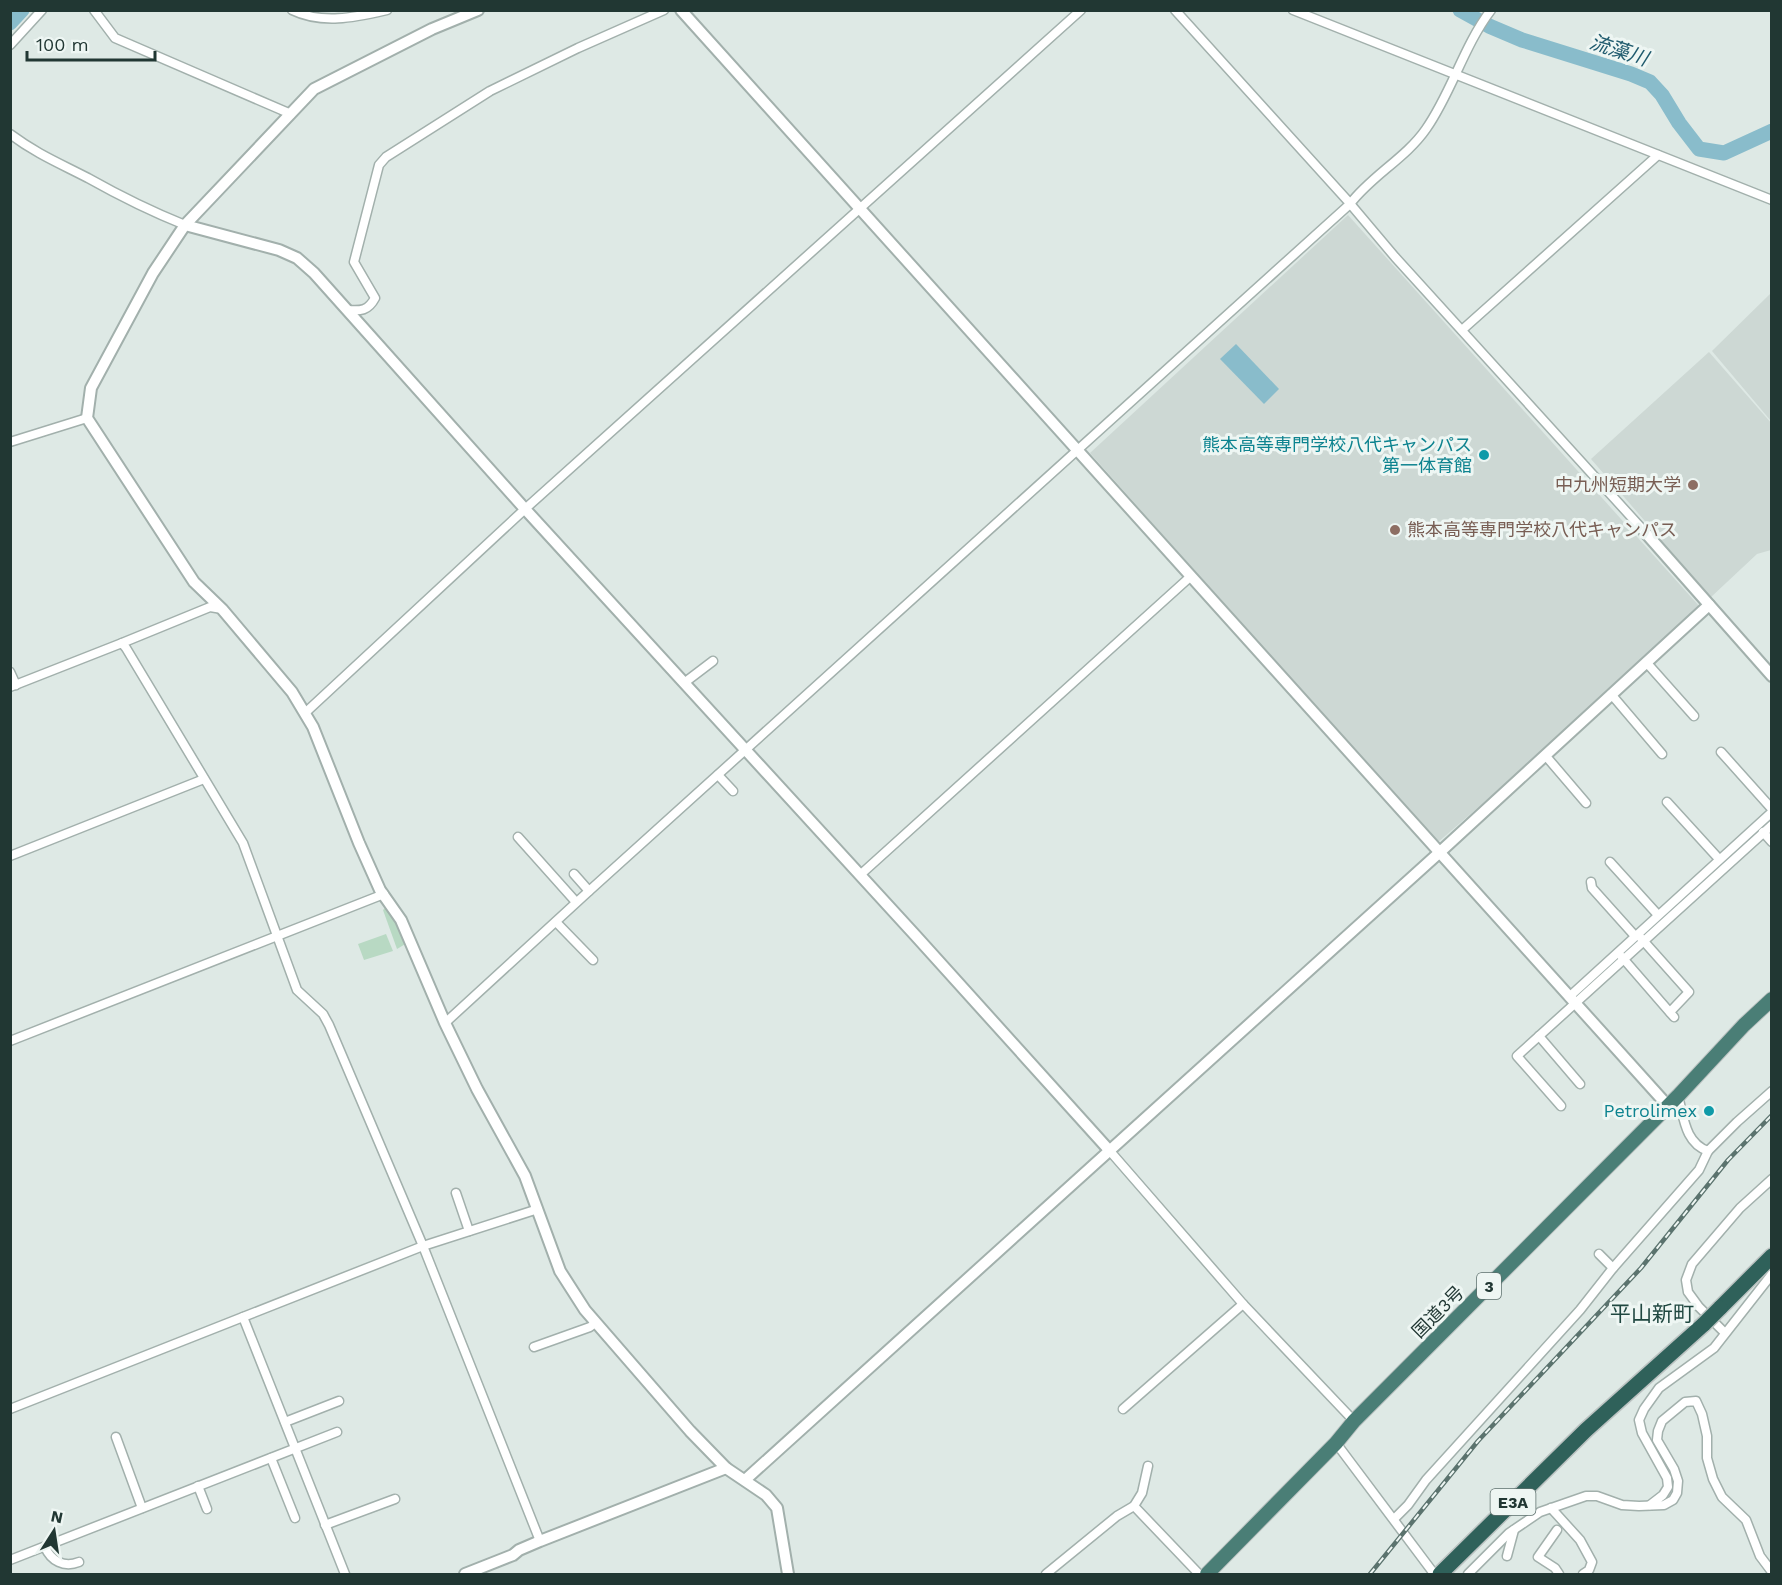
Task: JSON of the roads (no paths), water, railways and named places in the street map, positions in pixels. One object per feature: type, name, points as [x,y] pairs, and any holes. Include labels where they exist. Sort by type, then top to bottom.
[{"type":"highway","name":"国道3号","points":[[1207,1575],[1336,1443],[1354,1421],[1772,999]]},
{"type":"highway","name":"E3A","points":[[1439,1575],[1704,1324],[1772,1256]]},
{"type":"highway","name":"E3A","points":[[1452,1575],[1588,1432]]},
{"type":"street","points":[[10,45],[42,10]]},
{"type":"street","points":[[94,10],[115,39],[291,114]]},
{"type":"street","points":[[292,10],[315,18],[332,19],[353,18],[387,10]]},
{"type":"street","points":[[478,10],[432,28],[311,92],[185,225],[153,273],[91,388],[87,418],[194,582],[222,609],[292,692],[313,727],[359,843],[384,894],[401,920],[445,1023],[477,1089],[525,1176],[560,1271],[595,1323],[690,1431],[726,1468],[766,1495],[777,1508],[788,1575]]},
{"type":"street","points":[[347,310],[362,311],[371,306],[375,298],[354,262],[379,165],[386,157],[490,91],[578,48],[664,10]]},
{"type":"street","points":[[681,10],[1572,1000],[1673,1101],[1689,1137],[1696,1147],[1708,1151]]},
{"type":"street","points":[[305,713],[525,509],[1081,10]]},
{"type":"street","points":[[1175,10],[1772,676]]},
{"type":"street","points":[[1293,10],[1772,200]]},
{"type":"street","points":[[445,1023],[576,902],[1350,204],[1420,137],[1444,96],[1467,47],[1491,10]]},
{"type":"street","points":[[10,134],[47,159],[124,199],[185,225],[279,250],[297,258],[314,273],[525,509],[1109,1150],[1243,1304],[1354,1421]]},
{"type":"street","points":[[1462,330],[1658,154]]},
{"type":"street","points":[[10,442],[87,418]]},
{"type":"street","points":[[860,875],[1191,577]]},
{"type":"street","points":[[745,1480],[1440,852],[1709,605]]},
{"type":"street","points":[[10,672],[13,686],[210,607],[222,609]]},
{"type":"street","points":[[122,643],[243,843],[297,990],[323,1014],[329,1025],[423,1246],[540,1541]]},
{"type":"street","points":[[684,683],[713,661]]},
{"type":"street","points":[[1646,662],[1694,716]]},
{"type":"street","points":[[1611,694],[1662,754]]},
{"type":"street","points":[[1561,1106],[1516,1056],[1539,1036],[1572,1000],[1621,956],[1658,915],[1772,810],[1721,752]]},
{"type":"street","points":[[1545,755],[1586,803]]},
{"type":"street","points":[[718,775],[733,791]]},
{"type":"street","points":[[10,856],[204,779]]},
{"type":"street","points":[[1667,802],[1719,860]]},
{"type":"street","points":[[1638,937],[1772,825]]},
{"type":"street","points":[[1763,832],[1772,842]]},
{"type":"street","points":[[518,837],[576,902]]},
{"type":"street","points":[[1739,841],[1750,843]]},
{"type":"street","points":[[1610,862],[1658,915]]},
{"type":"street","points":[[574,874],[589,891]]},
{"type":"street","points":[[1591,882],[1592,888],[1689,992],[1672,1014],[1621,956]]},
{"type":"street","points":[[10,1041],[384,894]]},
{"type":"street","points":[[556,922],[593,960]]},
{"type":"street","points":[[1539,1036],[1580,1084]]},
{"type":"street","points":[[1394,1519],[1408,1505],[1426,1480],[1580,1310],[1613,1268],[1699,1170],[1708,1151],[1772,1091]]},
{"type":"street","points":[[1725,1334],[1688,1292],[1686,1280],[1692,1264],[1740,1208],[1772,1179]]},
{"type":"street","points":[[456,1193],[469,1231]]},
{"type":"street","points":[[10,1409],[423,1246],[538,1209]]},
{"type":"street","points":[[1599,1254],[1613,1268]]},
{"type":"street","points":[[1650,1505],[1663,1495],[1668,1487],[1667,1478],[1642,1433],[1639,1420],[1659,1388],[1714,1348],[1772,1274]]},
{"type":"street","points":[[1123,1409],[1243,1304]]},
{"type":"street","points":[[243,1317],[345,1575]]},
{"type":"street","points":[[534,1347],[590,1327],[595,1323]]},
{"type":"street","points":[[285,1422],[339,1401]]},
{"type":"street","points":[[1468,1575],[1533,1512],[1586,1496],[1597,1496],[1622,1505],[1664,1505],[1672,1500],[1677,1493],[1678,1480],[1657,1440],[1658,1431],[1662,1421],[1685,1402],[1696,1401],[1702,1414],[1707,1436],[1707,1458],[1713,1479],[1722,1497],[1746,1520],[1760,1556],[1772,1572]]},
{"type":"street","points":[[10,1560],[337,1432]]},
{"type":"street","points":[[116,1437],[142,1508]]},
{"type":"street","points":[[1336,1443],[1432,1571],[1439,1575]]},
{"type":"street","points":[[271,1458],[295,1518]]},
{"type":"street","points":[[1046,1575],[1117,1516],[1134,1506],[1142,1493],[1148,1466]]},
{"type":"street","points":[[465,1575],[513,1556],[519,1550],[540,1541],[726,1468]]},
{"type":"street","points":[[198,1486],[207,1509]]},
{"type":"street","points":[[326,1525],[395,1499]]},
{"type":"street","points":[[1134,1506],[1199,1575]]},
{"type":"street","points":[[1551,1508],[1580,1540],[1592,1563],[1583,1575]]},
{"type":"street","points":[[1507,1556],[1514,1530]]},
{"type":"street","points":[[1557,1530],[1538,1557],[1555,1568],[1559,1575]]},
{"type":"street","points":[[45,1547],[49,1556],[64,1565],[70,1566],[80,1562]]},
{"type":"water","points":[[1236,344],[1279,389],[1264,404],[1220,359]]},
{"type":"waterway","name":"流藻川","points":[[10,23],[22,10]]},
{"type":"waterway","name":"流藻川","points":[[1460,10],[1522,40],[1650,82],[1662,95],[1679,123],[1699,149],[1724,153],[1772,131]]},
{"type":"railway","points":[[1370,1574],[1478,1441],[1641,1268],[1728,1160],[1772,1115]]},
{"type":"place","name":"熊本高等専門学校八代キャンパス 第一体育館","points":[[1484,455]]},
{"type":"place","name":"中九州短期大学","points":[[1693,485]]},
{"type":"place","name":"熊本高等専門学校八代キャンパス","points":[[1395,530]]},
{"type":"place","name":"Petrolimex","points":[[1709,1111]]},
{"type":"district","name":"平山新町","points":[[1652,1314]]}]
